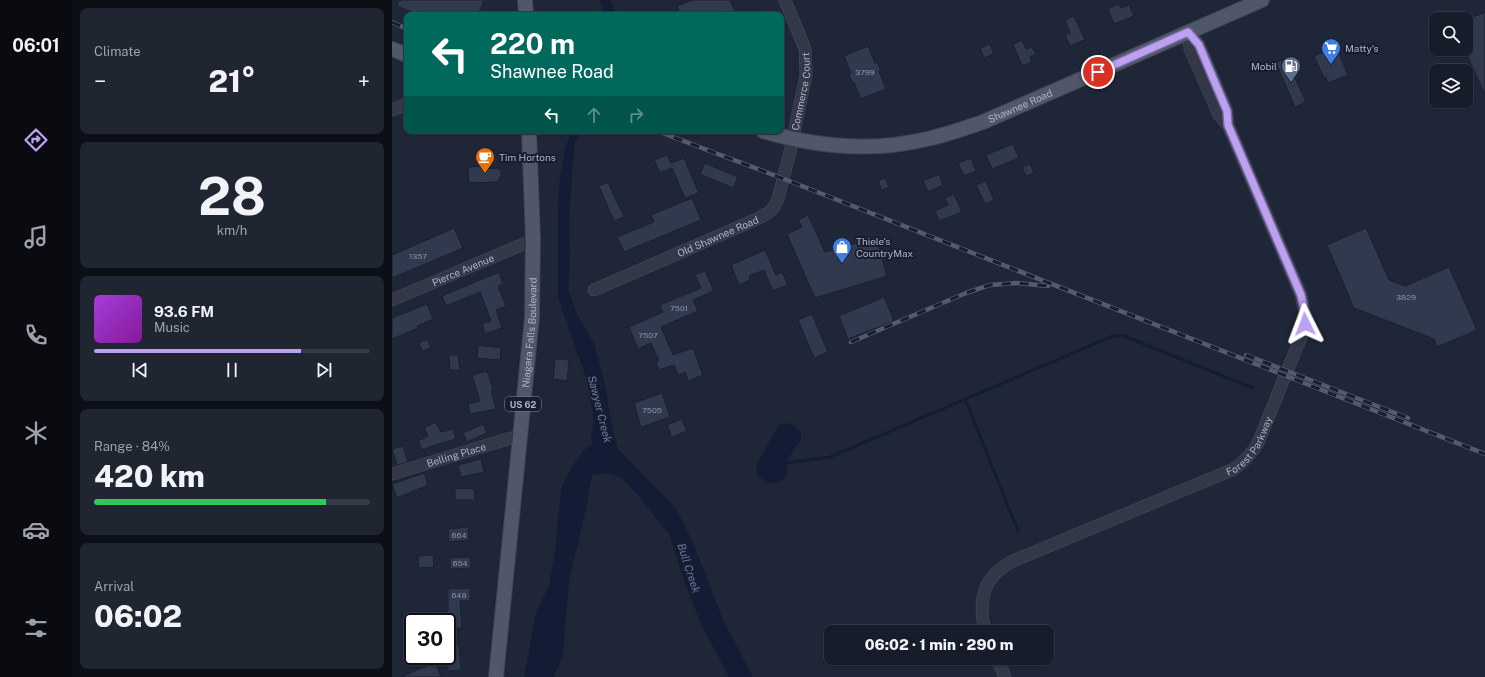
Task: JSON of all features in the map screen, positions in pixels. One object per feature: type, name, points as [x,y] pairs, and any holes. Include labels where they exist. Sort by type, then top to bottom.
[{"type":"main road","points":[[525,0],[526,12]]},
{"type":"main road","name":"Shawnee Road","points":[[774,134],[793,139],[828,144],[877,147],[926,140],[952,133],[983,122],[1262,0]]},
{"type":"main road","points":[[392,49],[404,54]]},
{"type":"main road","name":"Niagara Falls Boulevard","points":[[496,677],[532,317],[533,240],[529,134]]},
{"type":"street","name":"Commerce Court","points":[[785,0],[805,49],[806,59],[806,75],[793,139]]},
{"type":"street","name":"Forest Parkway","points":[[984,625],[982,616],[984,596],[990,580],[999,569],[1021,558],[1234,469],[1248,457],[1258,442],[1303,332],[1305,314],[1301,295],[1228,125],[1227,111],[1199,45],[1188,32]]},
{"type":"street","points":[[392,110],[404,105]]},
{"type":"street","name":"Old Shawnee Road","points":[[594,290],[758,219],[768,213],[774,207],[778,199],[793,139]]},
{"type":"street","name":"Pierce Avenue","points":[[392,300],[533,240]]},
{"type":"street","name":"Belling Place","points":[[392,474],[520,436]]},
{"type":"street","points":[[999,665],[1005,677]]},
{"type":"water","points":[[599,0],[611,0],[615,12],[604,12]]},
{"type":"water","points":[[571,134],[580,134],[575,143],[572,173],[569,221],[570,265],[568,290],[578,316],[594,343],[606,389],[610,417],[618,449],[676,508],[691,538],[724,622],[753,677],[729,677],[700,622],[669,534],[637,494],[620,477],[606,473],[592,475],[586,509],[569,580],[563,653],[554,677],[524,677],[536,613],[549,586],[556,545],[561,488],[573,465],[583,451],[592,444],[591,432],[594,423],[589,386],[558,295],[559,185],[565,148]]},
{"type":"water","points":[[790,423],[801,432],[801,442],[796,446],[786,463],[788,475],[776,483],[767,482],[758,476],[756,465],[779,425]]},
{"type":"building","points":[[399,0],[484,0],[479,12],[412,12],[397,6]]},
{"type":"building","points":[[692,0],[730,0],[736,12],[680,12],[677,6]]},
{"type":"building","points":[[1119,4],[1121,8],[1129,5],[1134,16],[1114,24],[1108,9]]},
{"type":"building","points":[[1485,12],[1485,95],[1473,68],[1473,64],[1471,64],[1468,56],[1473,56],[1473,17]]},
{"type":"building","points":[[1074,16],[1085,40],[1070,46],[1065,35],[1070,33],[1065,20]]},
{"type":"building","points":[[1022,40],[1026,49],[1032,47],[1036,54],[1030,57],[1032,62],[1022,66],[1013,44]]},
{"type":"building","points":[[990,44],[994,54],[984,58],[980,48]]},
{"type":"building","points":[[868,46],[875,63],[877,62],[881,71],[879,71],[886,89],[861,99],[854,82],[852,82],[849,74],[851,73],[844,56]]},
{"type":"building","name":"Matty's","points":[[1336,46],[1348,75],[1328,83],[1326,77],[1324,78],[1314,56]]},
{"type":"building","name":"Mobil","points":[[1286,58],[1306,102],[1295,107],[1276,63]]},
{"type":"building","points":[[1013,144],[1019,158],[992,169],[986,155]]},
{"type":"building","points":[[667,155],[671,163],[684,158],[699,193],[685,198],[672,168],[660,173],[654,160]]},
{"type":"building","points":[[971,158],[976,171],[964,176],[958,163]]},
{"type":"building","points":[[705,163],[738,177],[733,188],[700,174]]},
{"type":"building","points":[[1030,164],[1034,173],[1026,176],[1022,167]]},
{"type":"building","name":"Tim Hortons","points":[[483,166],[484,169],[498,168],[501,171],[501,176],[497,182],[469,183],[468,167]]},
{"type":"building","points":[[939,174],[943,185],[928,192],[923,181]]},
{"type":"building","points":[[885,178],[889,187],[882,190],[878,181]]},
{"type":"building","points":[[986,181],[994,200],[985,204],[976,185]]},
{"type":"building","points":[[608,182],[624,217],[614,221],[599,186]]},
{"type":"building","points":[[954,194],[962,212],[939,221],[935,211],[948,205],[945,198]]},
{"type":"building","points":[[692,198],[701,220],[624,252],[617,237],[654,222],[651,215]]},
{"type":"building","name":"Thiele's CountryMax","points":[[808,215],[825,252],[876,237],[887,276],[815,298],[787,234],[802,227],[798,220]]},
{"type":"building","points":[[454,228],[463,248],[392,278],[392,255]]},
{"type":"building","points":[[1366,228],[1389,280],[1405,286],[1449,267],[1477,330],[1437,347],[1434,339],[1354,308],[1327,245]]},
{"type":"building","points":[[765,250],[776,275],[782,272],[788,285],[773,291],[764,270],[749,276],[750,280],[739,285],[731,265]]},
{"type":"building","points":[[705,271],[714,291],[693,300],[698,311],[661,327],[673,355],[693,348],[703,375],[688,381],[685,372],[678,375],[674,365],[659,370],[656,362],[659,361],[651,343],[638,349],[629,327],[663,312],[660,305],[701,288],[695,275]]},
{"type":"building","points":[[499,272],[503,284],[498,286],[506,306],[496,310],[502,328],[485,334],[482,324],[491,321],[480,292],[446,306],[442,296]]},
{"type":"building","points":[[884,297],[894,321],[848,339],[839,316]]},
{"type":"building","points":[[427,304],[433,319],[417,326],[418,328],[392,339],[392,318]]},
{"type":"building","points":[[812,314],[828,352],[814,358],[798,320]]},
{"type":"building","points":[[427,339],[431,348],[422,351],[419,343]]},
{"type":"building","points":[[478,345],[501,348],[500,360],[477,358]]},
{"type":"building","points":[[449,355],[458,355],[460,370],[450,370]]},
{"type":"building","points":[[555,359],[569,360],[567,381],[553,379]]},
{"type":"building","points":[[487,371],[493,389],[491,390],[496,409],[470,414],[468,404],[480,401],[472,375]]},
{"type":"building","points":[[662,393],[670,417],[641,427],[634,403]]},
{"type":"building","points":[[682,419],[687,431],[672,437],[667,425]]},
{"type":"building","points":[[436,422],[441,432],[453,429],[456,439],[422,450],[418,441],[428,436],[424,428]]},
{"type":"building","points":[[483,424],[487,433],[467,442],[463,433]]},
{"type":"building","points":[[403,446],[408,462],[397,465],[392,449]]},
{"type":"building","points":[[481,459],[484,472],[461,477],[458,465]]},
{"type":"building","points":[[424,473],[428,485],[397,498],[392,484]]},
{"type":"building","points":[[455,488],[474,489],[475,500],[455,500]]},
{"type":"building","points":[[468,527],[469,540],[449,542],[448,529]]},
{"type":"building","points":[[433,555],[434,567],[419,568],[418,556]]},
{"type":"building","points":[[470,557],[471,568],[450,569],[450,558]]},
{"type":"building","points":[[470,588],[470,601],[460,601],[462,628],[456,628],[456,613],[436,613],[448,611],[448,589]]},
{"type":"building","points":[[456,645],[459,645],[461,670],[448,671],[448,665],[456,665]]},
{"type":"building","points":[[428,665],[436,665],[441,677],[401,677]]},
{"type":"waterway","points":[[786,463],[830,457],[1113,336],[1124,336],[1253,388]]},
{"type":"waterway","points":[[965,399],[1018,531]]},
{"type":"railway","points":[[392,22],[404,28]]},
{"type":"railway","points":[[665,134],[784,179],[1485,454]]},
{"type":"railway","points":[[851,342],[966,293],[990,285],[1017,283],[1048,286]]},
{"type":"railway","points":[[1246,355],[1408,418]]},
{"type":"place","name":"Matty's","points":[[1331,65]]},
{"type":"place","name":"Mobil","points":[[1291,83]]},
{"type":"place","name":"Tim Hortons","points":[[485,174]]},
{"type":"place","name":"Thiele's CountryMax","points":[[842,264]]},
{"type":"route","points":[[1098,72],[1188,32],[1199,45],[1227,111],[1228,125],[1301,295],[1304,306],[1305,324]]},
{"type":"water label","name":"Sawyer Creek","points":[[600,409]]},
{"type":"water label","name":"Bull Creek","points":[[689,568]]}]
